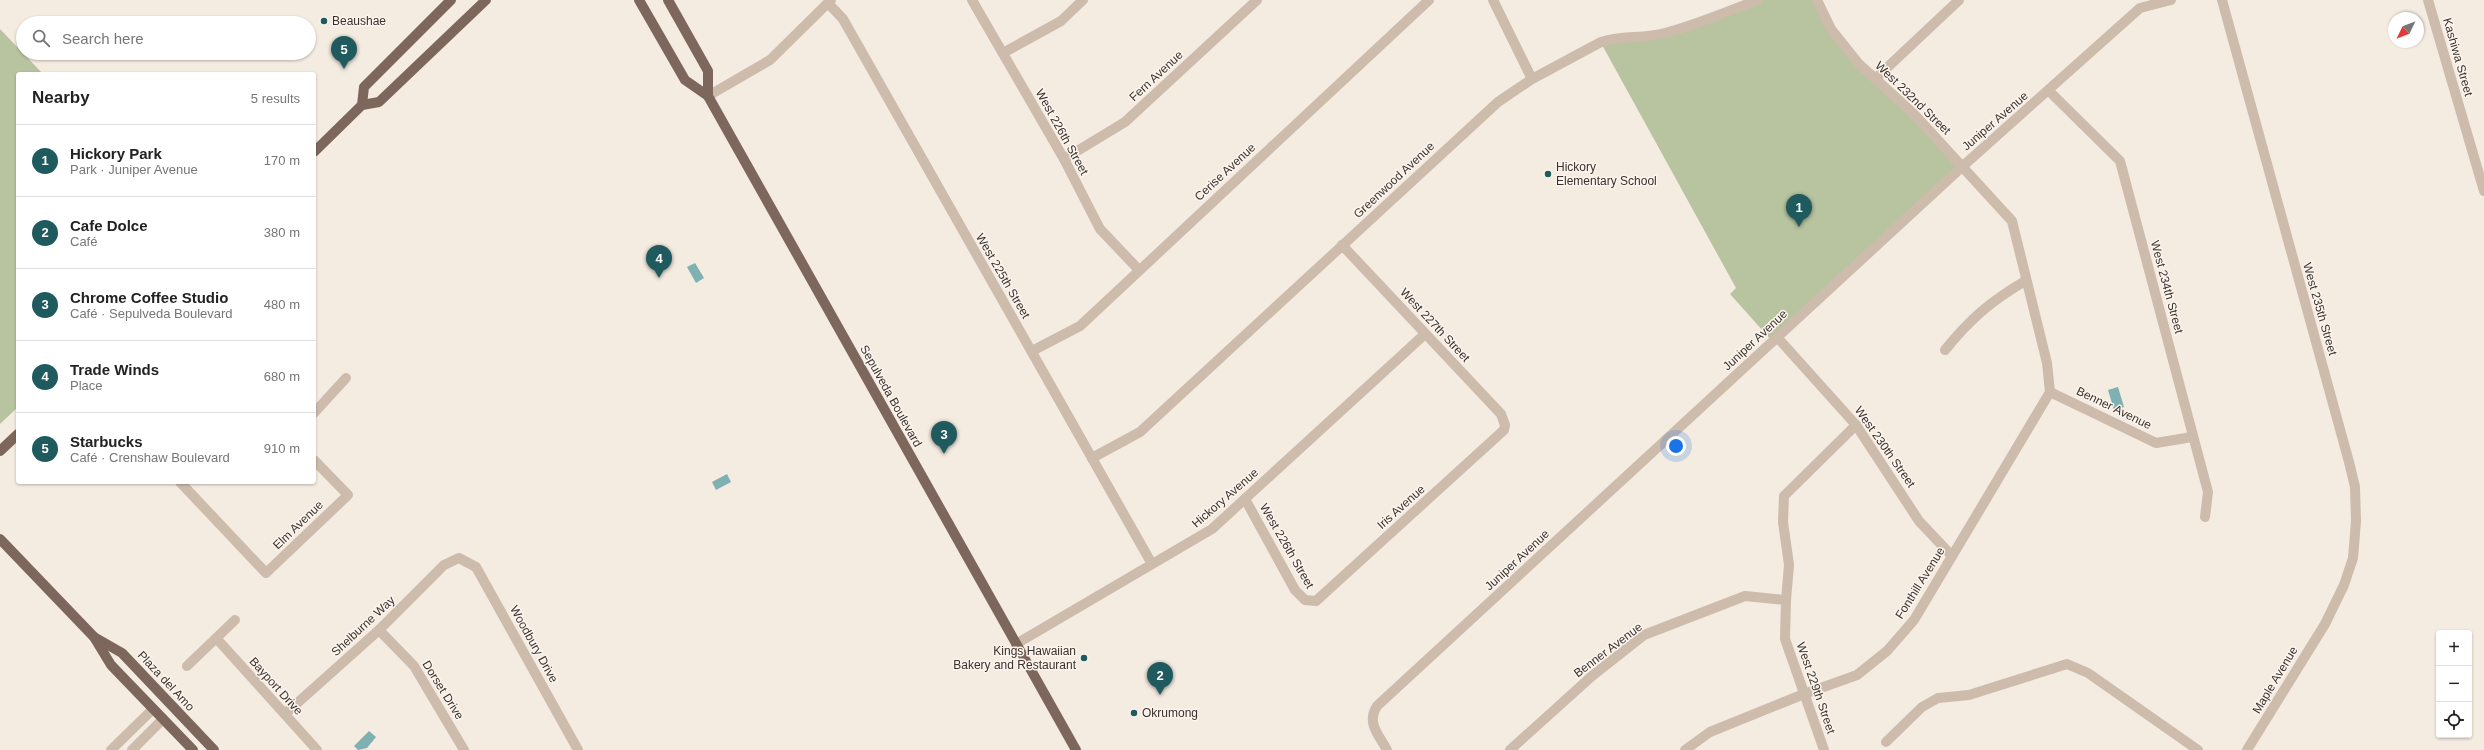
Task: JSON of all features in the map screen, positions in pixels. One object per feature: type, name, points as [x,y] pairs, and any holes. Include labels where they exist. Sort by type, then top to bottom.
[{"type":"main road","points":[[362,105],[364,87],[451,0]]},
{"type":"main road","points":[[316,150],[362,105],[379,102],[486,0]]},
{"type":"main road","name":"Sepulveda Boulevard","points":[[639,0],[685,80],[708,96],[1076,750]]},
{"type":"main road","name":"Sepulveda Boulevard","points":[[668,0],[708,71],[708,96]]},
{"type":"main road","points":[[0,452],[16,436]]},
{"type":"main road","name":"Plaza del Amo","points":[[0,539],[94,637],[110,665],[192,750]]},
{"type":"main road","name":"Plaza del Amo","points":[[94,637],[122,653],[214,750]]},
{"type":"main road","points":[[153,709],[164,697]]},
{"type":"street","name":"West 226th Street","points":[[972,0],[1064,159],[1100,229],[1139,270]]},
{"type":"street","points":[[1002,53],[1061,21],[1083,0]]},
{"type":"street","name":"Fern Avenue","points":[[1064,159],[1125,122],[1257,0]]},
{"type":"street","name":"Cerise Avenue","points":[[1032,351],[1080,326],[1429,0]]},
{"type":"street","points":[[1493,0],[1532,79]]},
{"type":"street","name":"Greenwood Avenue","points":[[1092,458],[1140,432],[1342,244],[1498,102],[1532,79],[1606,40],[1666,33],[1758,0]]},
{"type":"street","name":"West 232nd Street","points":[[1817,0],[1836,34],[1875,79],[1914,114],[2012,221],[2025,281],[2048,363],[2050,392]]},
{"type":"street","points":[[1875,79],[1959,0]]},
{"type":"street","name":"Juniper Avenue","points":[[1387,750],[1373,726],[1371,718],[1377,706],[1963,166],[2049,91],[2140,8],[2171,0]]},
{"type":"street","name":"West 235th Street","points":[[2222,0],[2355,487],[2356,521],[2353,558],[2344,585],[2325,624]]},
{"type":"street","name":"Kashiwa Street","points":[[2428,0],[2484,191]]},
{"type":"street","points":[[708,96],[770,60],[830,1]]},
{"type":"street","name":"West 225th Street","points":[[830,1],[843,19],[1152,564]]},
{"type":"street","name":"West 234th Street","points":[[2049,91],[2120,161],[2192,437],[2208,492],[2205,517]]},
{"type":"street","name":"West 227th Street","points":[[1342,244],[1501,414],[1505,425]]},
{"type":"street","points":[[1945,350],[1967,322],[1997,298],[2025,281]]},
{"type":"street","name":"Hickory Avenue","points":[[1016,644],[1201,537],[1245,499],[1425,334]]},
{"type":"street","name":"West 230th Street","points":[[1777,337],[1856,425],[1919,521],[1952,556]]},
{"type":"street","points":[[316,411],[346,378]]},
{"type":"street","name":"Benner Avenue","points":[[2050,392],[2156,443],[2192,437]]},
{"type":"street","name":"Fonthill Avenue","points":[[1686,750],[1710,732],[1804,694],[1858,675],[1887,651],[1914,620],[2050,392]]},
{"type":"street","name":"Iris Avenue","points":[[1310,601],[1322,598],[1499,436],[1505,425]]},
{"type":"street","name":"West 229th Street","points":[[1824,750],[1785,639],[1789,565],[1783,522],[1784,496],[1856,425]]},
{"type":"street","name":"Elm Avenue","points":[[182,484],[266,573],[348,495],[316,462]]},
{"type":"street","name":"West 226th Street","points":[[1245,499],[1299,597],[1310,601]]},
{"type":"street","name":"Shelburne Way","points":[[285,714],[379,630],[444,565],[459,558]]},
{"type":"street","name":"Woodbury Drive","points":[[459,558],[476,567],[578,750]]},
{"type":"street","name":"Benner Avenue","points":[[1510,750],[1592,676],[1644,635],[1745,596],[1786,600]]},
{"type":"street","points":[[187,666],[236,620]]},
{"type":"street","name":"Maple Avenue","points":[[2247,750],[2325,624]]},
{"type":"street","name":"Dorset Drive","points":[[379,630],[418,672],[464,750]]},
{"type":"street","name":"Bayport Drive","points":[[217,639],[317,750]]},
{"type":"street","points":[[1886,742],[1922,707],[1938,698],[1969,695],[2067,664],[2088,673],[2198,750]]},
{"type":"street","points":[[111,750],[153,709]]},
{"type":"street","points":[[132,750],[163,719]]},
{"type":"green space","points":[[1762,0],[1815,0],[1830,30],[1962,167],[1772,341],[1730,294],[1736,288],[1601,43],[1640,38]]},
{"type":"green space","points":[[0,29],[16,46],[16,60],[30,60],[41,72],[16,72],[16,409],[0,424]]},
{"type":"water","points":[[695,263],[704,278],[696,283],[687,267]]},
{"type":"water","points":[[2118,387],[2124,407],[2114,410],[2108,390]]},
{"type":"water","points":[[727,474],[731,482],[716,490],[712,482]]},
{"type":"water","points":[[369,731],[376,737],[367,748],[358,750],[354,746]]},
{"type":"place","name":"Beaushae","points":[[324,21]]},
{"type":"place","name":"Starbucks","points":[[344,69]]},
{"type":"place","name":"Hickory Elementary School","points":[[1548,174]]},
{"type":"place","name":"Hickory Park","points":[[1799,227]]},
{"type":"place","name":"Trade Winds","points":[[659,278]]},
{"type":"place","name":"Chrome Coffee Studio","points":[[944,454]]},
{"type":"place","name":"Kings Hawaiian Bakery and Restaurant","points":[[1084,658]]},
{"type":"place","name":"Cafe Dolce","points":[[1160,695]]},
{"type":"place","name":"Okrumong","points":[[1134,713]]}]
